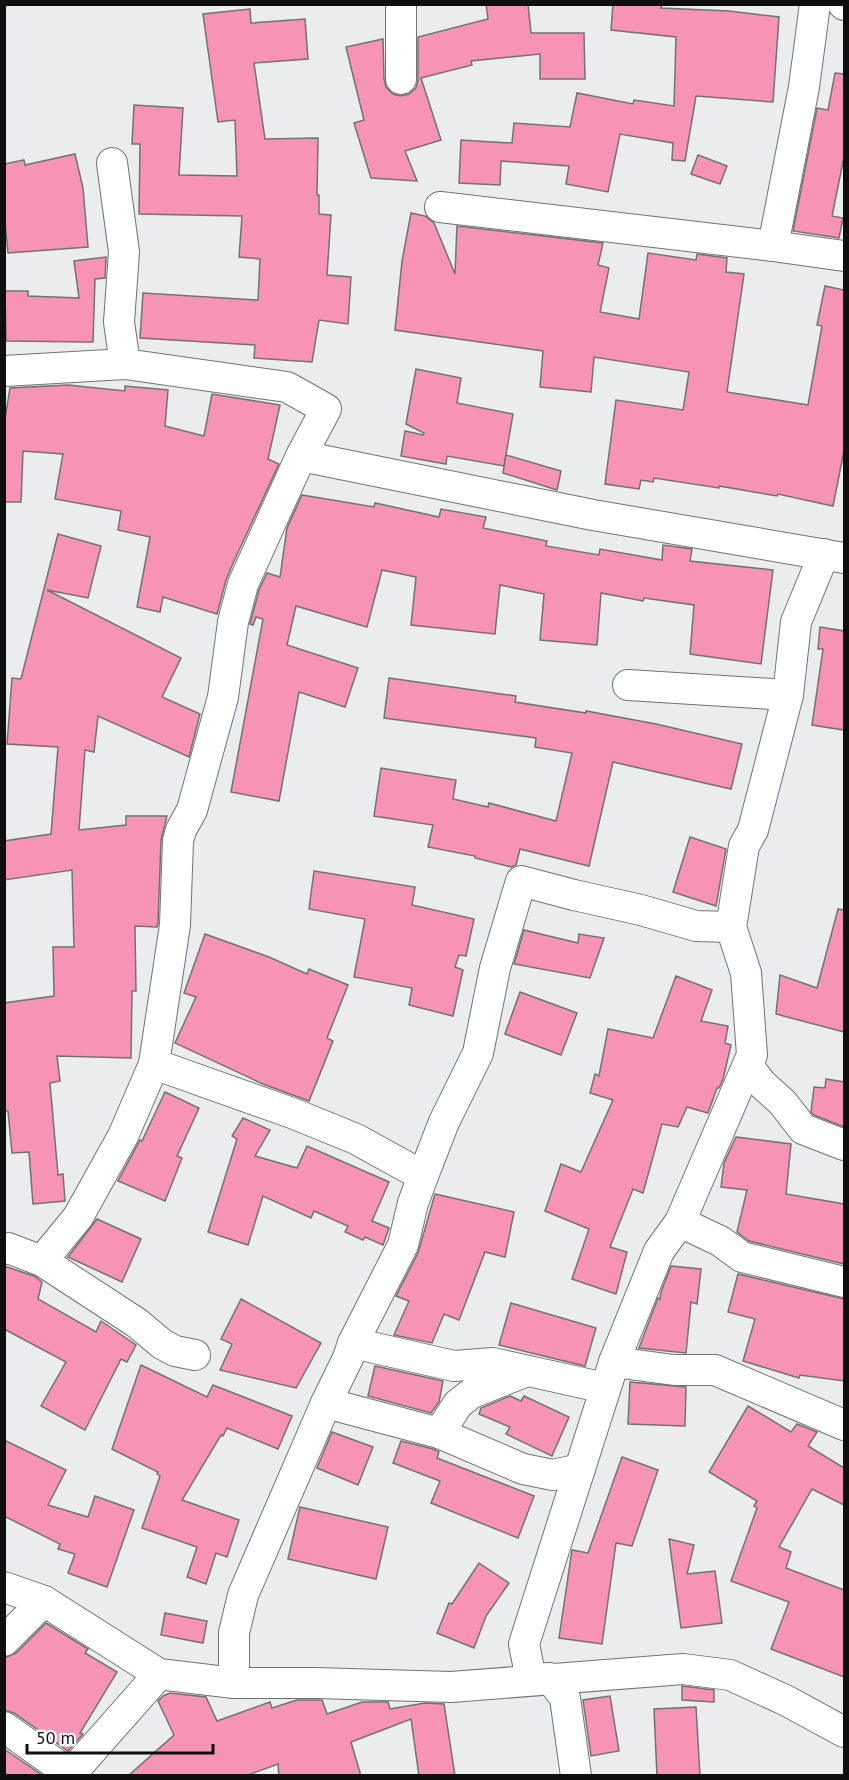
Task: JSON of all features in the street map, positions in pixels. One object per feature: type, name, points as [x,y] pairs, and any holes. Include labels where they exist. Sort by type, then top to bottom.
[{"type":"street","points":[[401,4],[401,79]]},
{"type":"street","points":[[773,246],[804,87],[815,4]]},
{"type":"street","points":[[112,163],[124,252],[118,322],[124,364]]},
{"type":"street","points":[[440,207],[844,256]]},
{"type":"street","points":[[4,371],[124,364],[287,387],[326,409],[301,456],[243,584],[233,622],[223,697],[192,810],[178,841],[175,925],[154,1064],[123,1136],[78,1217],[42,1261]]},
{"type":"street","points":[[301,456],[593,515],[834,556],[796,622],[788,695],[753,830],[744,846],[731,927],[746,973],[753,1055],[680,1222],[659,1251],[610,1375],[524,1644],[531,1679]]},
{"type":"street","points":[[628,685],[788,695]]},
{"type":"street","points":[[234,1683],[234,1633],[243,1594],[353,1343],[403,1245],[413,1203],[444,1122],[478,1053],[495,968],[521,881],[696,926],[731,927]]},
{"type":"street","points":[[154,1064],[292,1113],[356,1139],[423,1176]]},
{"type":"street","points":[[748,1066],[761,1083],[783,1103],[803,1129],[844,1146]]},
{"type":"street","points":[[680,1222],[720,1241],[742,1257],[844,1282]]},
{"type":"street","points":[[4,1249],[8,1248],[42,1261],[137,1323],[162,1344],[176,1351],[195,1355]]},
{"type":"street","points":[[353,1343],[454,1366],[492,1363],[527,1371],[610,1375],[674,1370],[714,1370],[844,1425]]},
{"type":"street","points":[[439,1433],[458,1404],[472,1393],[527,1371]]},
{"type":"street","points":[[326,1403],[439,1433],[524,1469],[553,1475],[580,1470]]},
{"type":"street","points":[[4,1587],[45,1601],[159,1674],[234,1683],[451,1687],[682,1669],[730,1675],[787,1701],[844,1732]]},
{"type":"street","points":[[4,1641],[45,1601]]},
{"type":"street","points":[[4,1727],[69,1775],[159,1674]]},
{"type":"street","points":[[531,1679],[550,1678],[565,1698],[576,1776]]},
{"type":"building","points":[[486,4],[528,4],[531,33],[584,33],[585,79],[540,79],[540,54],[471,61],[472,65],[421,78],[441,140],[405,151],[417,181],[371,178],[354,123],[364,120],[346,47],[383,39],[386,87],[393,94],[400,96],[409,94],[416,88],[418,80],[418,37],[488,19]]},
{"type":"building","points":[[613,4],[662,4],[661,8],[729,11],[779,17],[773,102],[696,96],[685,161],[672,160],[673,143],[620,134],[608,192],[566,184],[569,166],[501,161],[500,185],[459,183],[461,140],[512,143],[514,123],[570,127],[577,93],[633,104],[634,100],[674,106],[676,37],[611,30]]},
{"type":"building","points":[[250,9],[251,23],[305,19],[308,59],[254,63],[265,139],[318,138],[319,214],[331,215],[327,275],[351,277],[348,324],[319,320],[312,362],[254,358],[255,345],[140,338],[143,293],[258,300],[260,259],[239,257],[242,216],[139,214],[140,144],[132,144],[134,105],[183,108],[179,175],[237,176],[235,120],[218,122],[203,14]]},
{"type":"building","points":[[835,73],[844,74],[844,157],[832,216],[843,218],[839,238],[793,231],[817,108],[828,110]]},
{"type":"building","points":[[75,154],[83,188],[88,247],[8,253],[4,213],[4,164],[24,160],[25,165]]},
{"type":"building","points":[[698,155],[727,166],[720,184],[691,174]]},
{"type":"building","points":[[411,213],[425,216],[434,223],[455,274],[457,226],[603,243],[598,265],[609,268],[600,312],[639,319],[648,253],[696,260],[697,254],[727,258],[726,272],[744,274],[727,392],[808,405],[822,326],[817,325],[825,286],[844,290],[844,451],[833,506],[778,494],[777,496],[654,478],[653,482],[641,480],[639,489],[605,484],[616,400],[683,410],[689,372],[594,357],[591,392],[540,387],[543,351],[395,330],[402,261]]},
{"type":"building","points":[[106,257],[105,278],[95,279],[93,342],[6,341],[5,291],[28,291],[28,296],[79,298],[74,261]]},
{"type":"building","points":[[416,369],[461,378],[457,403],[513,414],[504,466],[447,456],[446,464],[401,456],[405,431],[423,435],[424,433],[406,424]]},
{"type":"building","points":[[68,385],[125,391],[125,386],[168,390],[165,426],[204,436],[212,394],[280,405],[268,459],[279,464],[226,580],[217,614],[163,597],[160,612],[137,607],[150,537],[118,530],[121,511],[55,499],[63,454],[23,451],[21,502],[4,502],[4,425],[10,388]]},
{"type":"building","points":[[506,455],[561,471],[557,490],[503,473]]},
{"type":"building","points":[[302,495],[374,507],[375,503],[439,517],[441,509],[486,517],[483,528],[547,541],[546,546],[599,555],[600,549],[662,560],[663,545],[692,549],[690,561],[773,570],[761,664],[690,654],[694,605],[644,598],[643,601],[601,593],[597,645],[540,640],[544,594],[500,585],[495,634],[411,625],[416,577],[382,570],[367,627],[296,606],[287,645],[358,668],[345,707],[299,692],[279,801],[231,792],[263,619],[256,617],[253,625],[250,624],[259,590],[267,573],[280,577],[287,528]]},
{"type":"building","points":[[58,534],[101,546],[88,598],[47,590],[181,658],[162,697],[200,714],[189,757],[98,716],[94,752],[85,750],[79,830],[126,825],[126,816],[167,816],[161,840],[158,923],[157,927],[135,926],[136,991],[132,991],[131,1058],[57,1056],[60,1081],[50,1083],[58,1175],[63,1174],[65,1201],[33,1204],[29,1152],[12,1153],[8,1111],[4,1111],[4,1003],[54,996],[53,947],[74,947],[72,870],[4,880],[4,841],[51,834],[58,747],[7,744],[12,678],[21,679]]},
{"type":"building","points":[[820,627],[844,631],[844,730],[812,725],[823,649],[818,649]]},
{"type":"building","points":[[389,678],[516,696],[515,702],[586,713],[586,711],[742,744],[731,789],[613,762],[589,866],[520,849],[516,865],[511,867],[475,858],[475,856],[428,847],[433,825],[374,816],[381,768],[456,780],[453,799],[488,807],[489,803],[556,821],[572,753],[535,747],[536,738],[384,718]]},
{"type":"building","points":[[690,837],[726,849],[716,906],[673,892]]},
{"type":"building","points":[[314,871],[415,887],[412,905],[474,919],[466,956],[459,955],[455,967],[463,970],[453,1016],[409,1005],[412,988],[354,977],[365,919],[309,909]]},
{"type":"building","points":[[838,909],[844,910],[844,1032],[776,1014],[780,975],[817,988]]},
{"type":"building","points":[[524,930],[578,943],[579,934],[604,938],[590,978],[514,964]]},
{"type":"building","points":[[205,934],[269,957],[307,974],[309,969],[348,985],[327,1038],[333,1041],[309,1101],[263,1084],[175,1043],[196,997],[184,993]]},
{"type":"building","points":[[676,976],[712,990],[701,1021],[728,1026],[725,1043],[731,1045],[723,1079],[717,1088],[708,1113],[687,1107],[678,1127],[662,1124],[643,1193],[633,1189],[610,1247],[627,1252],[616,1294],[572,1279],[589,1229],[545,1211],[561,1164],[581,1172],[613,1100],[590,1093],[595,1074],[599,1076],[608,1029],[653,1038]]},
{"type":"building","points":[[520,992],[577,1013],[561,1055],[505,1034]]},
{"type":"building","points":[[826,1079],[844,1082],[844,1127],[811,1112],[814,1087],[825,1088]]},
{"type":"building","points":[[165,1092],[199,1108],[177,1156],[182,1158],[165,1201],[118,1181],[140,1140],[142,1141]]},
{"type":"building","points":[[243,1118],[270,1130],[255,1156],[297,1168],[307,1146],[389,1182],[372,1221],[389,1228],[383,1245],[345,1232],[348,1226],[314,1211],[311,1218],[263,1196],[248,1245],[208,1232],[237,1139],[232,1136]]},
{"type":"building","points":[[736,1137],[791,1144],[786,1194],[844,1204],[844,1264],[749,1241],[737,1232],[747,1190],[721,1187],[724,1163]]},
{"type":"building","points":[[435,1194],[514,1212],[505,1257],[485,1252],[459,1320],[444,1314],[432,1343],[394,1335],[409,1301],[396,1296],[418,1253]]},
{"type":"building","points":[[97,1219],[141,1239],[122,1282],[68,1257]]},
{"type":"building","points":[[4,1266],[34,1276],[42,1282],[38,1299],[96,1332],[101,1321],[136,1345],[127,1362],[121,1359],[85,1430],[41,1406],[66,1362],[4,1329]]},
{"type":"building","points":[[671,1266],[701,1269],[697,1304],[691,1302],[686,1353],[639,1348]]},
{"type":"building","points":[[738,1274],[844,1299],[844,1381],[800,1375],[799,1378],[743,1361],[755,1319],[728,1312]]},
{"type":"building","points":[[241,1299],[321,1343],[296,1388],[220,1370],[232,1344],[221,1339]]},
{"type":"building","points":[[511,1303],[596,1328],[585,1366],[499,1345]]},
{"type":"building","points":[[141,1365],[207,1397],[213,1385],[292,1416],[278,1449],[227,1428],[182,1500],[239,1520],[227,1557],[216,1553],[206,1584],[187,1577],[197,1547],[142,1528],[160,1476],[158,1472],[112,1449]]},
{"type":"building","points":[[375,1366],[443,1381],[439,1402],[431,1413],[368,1396]]},
{"type":"building","points":[[630,1382],[686,1387],[685,1426],[628,1424]]},
{"type":"building","points":[[510,1396],[521,1401],[524,1396],[569,1417],[552,1456],[506,1434],[510,1427],[479,1414],[481,1408]]},
{"type":"building","points":[[748,1406],[791,1432],[797,1424],[817,1432],[808,1446],[844,1468],[844,1505],[812,1489],[779,1547],[791,1552],[786,1568],[844,1590],[844,1677],[771,1649],[789,1602],[731,1581],[757,1508],[754,1506],[757,1501],[709,1472]]},
{"type":"building","points":[[332,1432],[373,1447],[358,1485],[317,1468]]},
{"type":"building","points":[[4,1440],[66,1470],[48,1505],[88,1517],[95,1496],[134,1510],[107,1587],[68,1573],[75,1554],[58,1549],[60,1544],[4,1516]]},
{"type":"building","points":[[401,1441],[433,1449],[439,1452],[437,1458],[534,1496],[518,1538],[431,1503],[440,1481],[393,1463]]},
{"type":"building","points":[[622,1457],[658,1470],[632,1546],[616,1543],[602,1644],[559,1638],[572,1550],[588,1553]]},
{"type":"building","points":[[300,1507],[388,1527],[376,1579],[288,1559]]},
{"type":"building","points":[[669,1539],[694,1545],[687,1574],[715,1571],[722,1623],[681,1628]]},
{"type":"building","points":[[479,1563],[509,1583],[486,1616],[474,1648],[437,1633],[449,1603],[452,1604]]},
{"type":"building","points":[[165,1613],[207,1621],[203,1643],[161,1635]]},
{"type":"building","points":[[46,1623],[88,1649],[85,1653],[117,1672],[80,1733],[83,1734],[68,1751],[14,1713],[4,1710],[4,1658],[16,1653]]},
{"type":"building","points":[[682,1686],[714,1690],[714,1702],[682,1700]]},
{"type":"building","points":[[170,1693],[206,1697],[217,1721],[270,1702],[272,1708],[297,1700],[322,1700],[327,1714],[362,1702],[388,1702],[390,1709],[425,1703],[444,1704],[455,1776],[419,1776],[411,1719],[351,1742],[361,1776],[279,1776],[278,1764],[245,1776],[128,1776],[174,1735],[158,1701]]},
{"type":"building","points":[[610,1696],[619,1751],[591,1756],[583,1700]]},
{"type":"building","points":[[696,1707],[700,1776],[657,1776],[654,1709]]},
{"type":"building","points":[[4,1749],[42,1775],[4,1776]]}]
